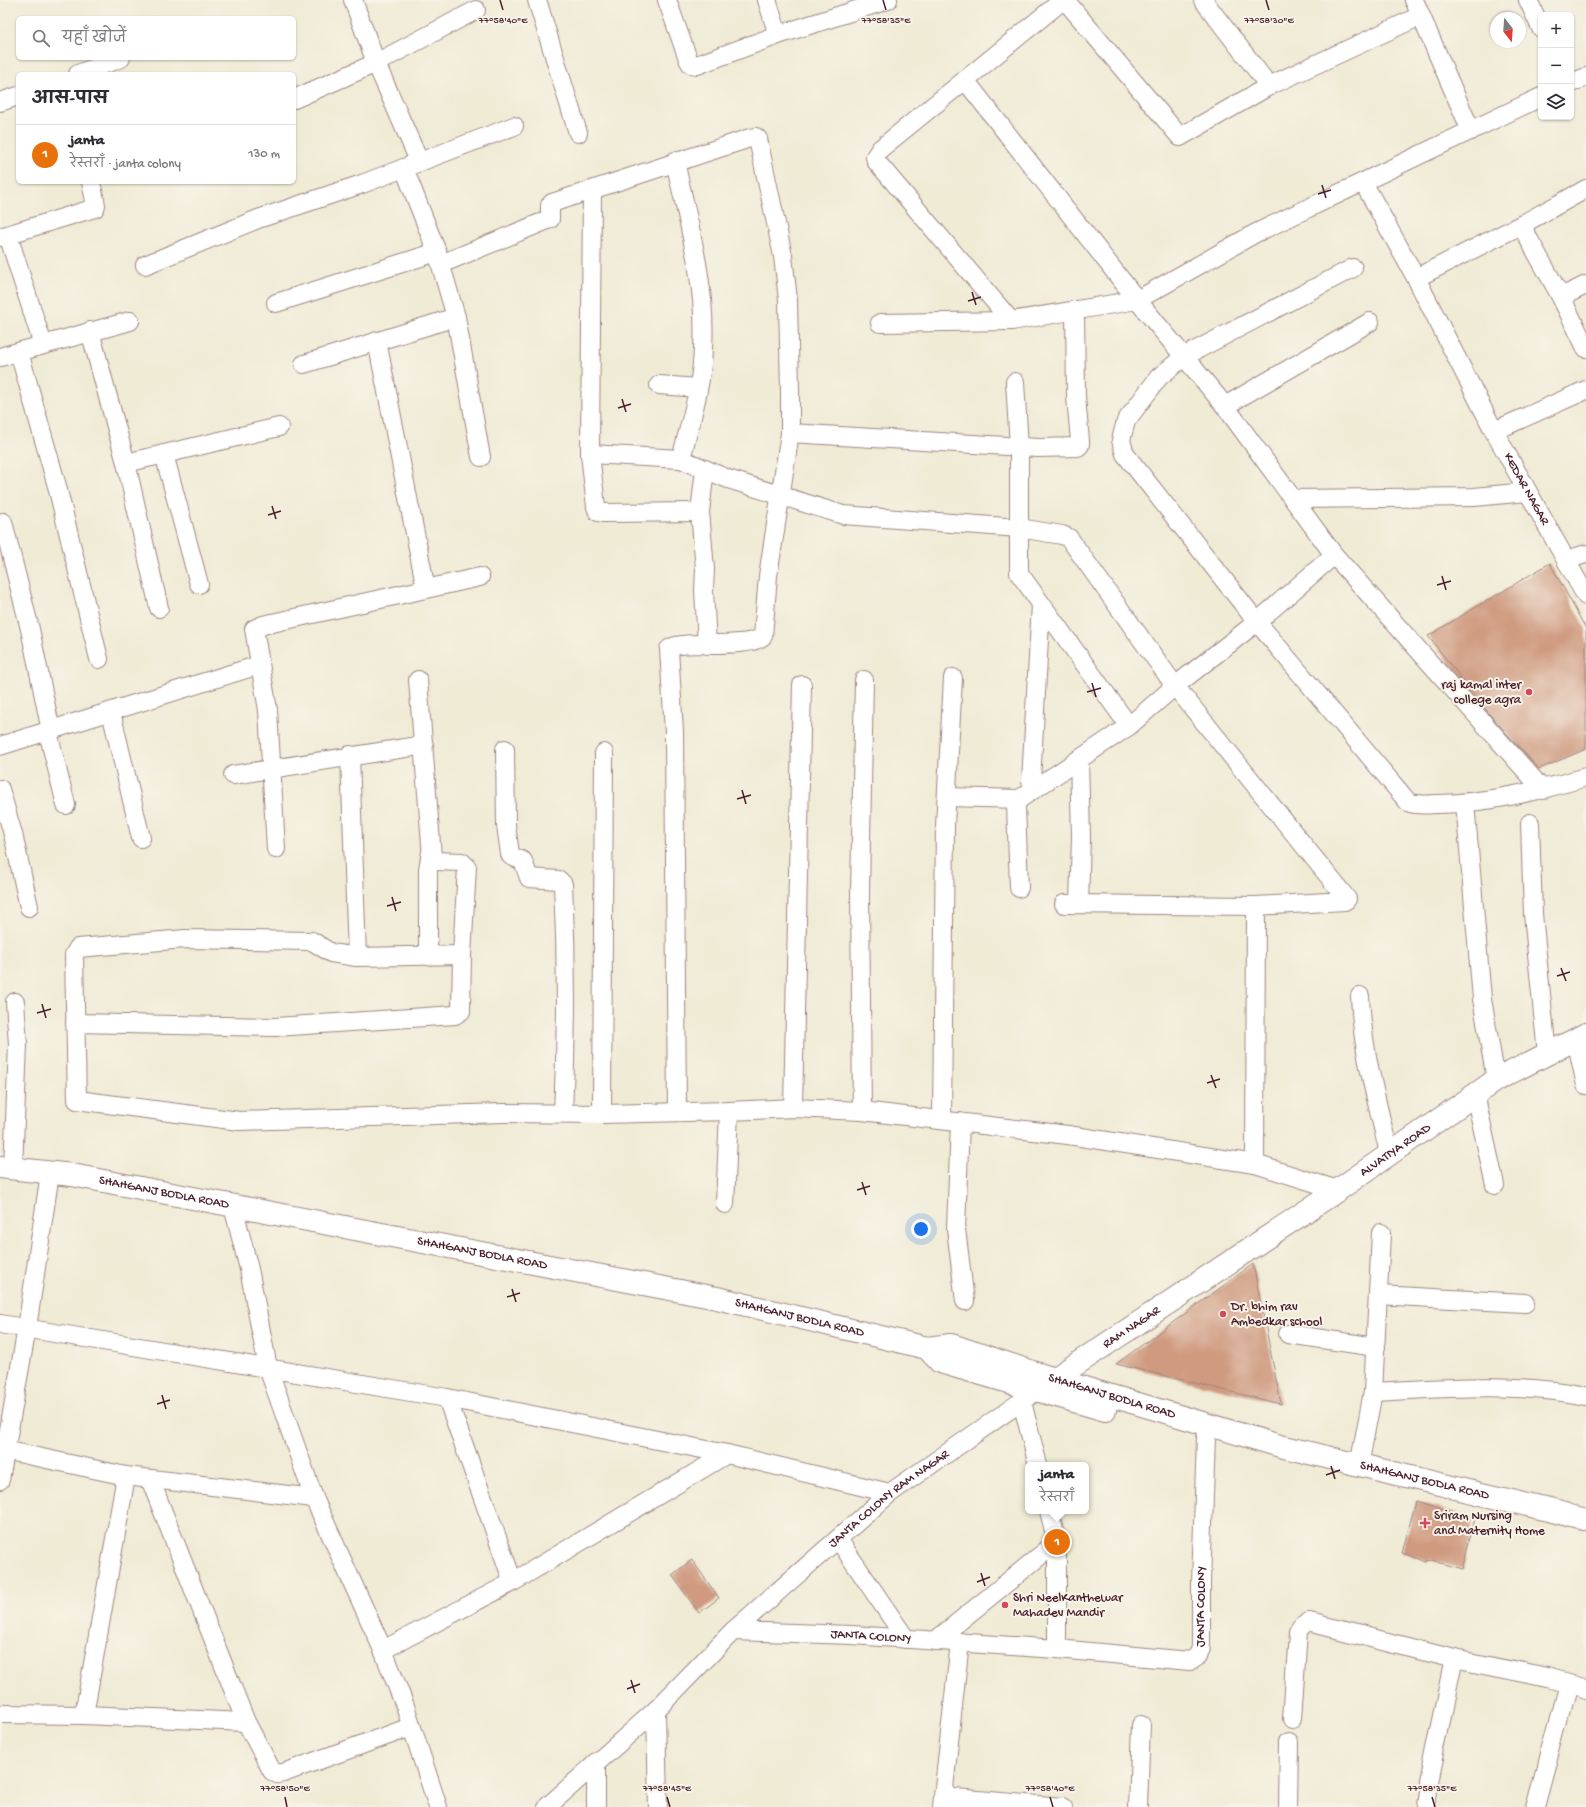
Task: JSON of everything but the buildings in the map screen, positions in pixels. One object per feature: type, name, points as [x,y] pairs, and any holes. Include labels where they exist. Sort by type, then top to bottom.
[{"type":"main road","name":"ALVATIYA ROAD","points":[[1209,1275],[1338,1190],[1474,1094],[1496,1080],[1581,1037]]},
{"type":"main road","name":"SHAHGANJ BODLA ROAD","points":[[7,1168],[72,1176],[717,1298],[927,1348],[940,1362],[1038,1391],[1280,1446],[1586,1519]]},
{"type":"main road","name":"RAM NAGAR","points":[[1038,1391],[1209,1275]]},
{"type":"main road","points":[[1038,1391],[1206,1437],[1586,1532]]},
{"type":"street","points":[[353,0],[411,165],[456,317],[480,457]]},
{"type":"street","points":[[537,0],[578,133]]},
{"type":"street","points":[[667,0],[688,59],[693,65],[888,0]]},
{"type":"street","points":[[767,0],[778,36]]},
{"type":"street","points":[[1011,321],[879,166],[875,157],[880,149],[1064,0],[1180,137],[1269,86],[1417,8],[1471,131]]},
{"type":"street","points":[[1203,0],[1269,86]]},
{"type":"street","points":[[1528,0],[1538,22]]},
{"type":"street","points":[[296,98],[376,63],[476,10]]},
{"type":"street","points":[[83,72],[116,60]]},
{"type":"street","points":[[1574,82],[1586,77]]},
{"type":"street","points":[[965,80],[1137,300],[1225,406],[1334,555],[1543,790]]},
{"type":"street","points":[[0,102],[16,97]]},
{"type":"street","points":[[880,323],[1011,321],[1137,300],[1254,234],[1538,98]]},
{"type":"street","points":[[145,265],[258,219],[411,165],[514,126]]},
{"type":"street","points":[[276,303],[439,258],[550,219],[550,204],[592,191],[675,161],[750,138],[755,137],[758,139],[783,256],[788,300],[790,433],[768,576],[764,636],[756,640],[707,645],[674,645],[669,649],[674,732],[677,1112]]},
{"type":"street","points":[[675,161],[697,267],[703,317],[704,348],[698,388],[681,459]]},
{"type":"street","name":"KEDAR NAGAR","points":[[1363,182],[1416,278],[1494,431],[1586,596]]},
{"type":"street","points":[[43,345],[4,236],[95,208],[96,205],[91,184]]},
{"type":"street","points":[[1416,278],[1521,225],[1586,189]]},
{"type":"street","points":[[592,191],[590,454],[596,507],[598,512],[700,512]]},
{"type":"street","points":[[1521,225],[1561,297],[1586,348]]},
{"type":"street","points":[[1353,268],[1185,356],[1159,377],[1126,421],[1122,435],[1122,446],[1130,460],[1257,622],[1408,802],[1416,804],[1465,803],[1543,790],[1586,777]]},
{"type":"street","points":[[1561,297],[1586,285]]},
{"type":"street","points":[[790,433],[1019,447],[1074,448],[1080,445],[1076,397],[1075,310]]},
{"type":"street","points":[[304,364],[377,340],[456,317]]},
{"type":"street","points":[[0,357],[130,321]]},
{"type":"street","points":[[1225,406],[1370,322]]},
{"type":"street","points":[[90,331],[126,463],[159,608]]},
{"type":"street","points":[[377,340],[426,589]]},
{"type":"street","points":[[19,352],[57,486],[99,659]]},
{"type":"street","points":[[1015,382],[1019,447],[1018,571],[1129,726]]},
{"type":"street","points":[[659,385],[698,388]]},
{"type":"street","points":[[1494,431],[1586,390]]},
{"type":"street","points":[[126,463],[279,428]]},
{"type":"street","points":[[164,454],[199,584]]},
{"type":"street","points":[[590,454],[681,459],[728,479],[781,497],[843,515],[1019,528],[1062,535],[1069,538],[1175,686],[1347,899],[1345,901],[1256,906],[1071,904],[1081,837],[1079,759]]},
{"type":"street","points":[[705,469],[700,512],[705,569],[704,590],[707,645]]},
{"type":"street","points":[[1293,499],[1474,497],[1527,492]]},
{"type":"street","points":[[3,522],[30,629],[66,805]]},
{"type":"street","points":[[1566,560],[1586,554]]},
{"type":"street","points":[[1019,888],[1016,805],[1020,799],[1129,726],[1175,686],[1257,622],[1334,555]]},
{"type":"street","points":[[276,849],[268,710],[253,633],[254,628],[480,577]]},
{"type":"street","points":[[1039,786],[1033,785],[1031,781],[1041,604]]},
{"type":"street","points":[[0,746],[50,732],[259,665]]},
{"type":"street","points":[[942,1120],[945,826],[953,678]]},
{"type":"street","points":[[418,680],[431,852],[428,869],[428,956]]},
{"type":"street","points":[[862,1111],[860,893],[864,680]]},
{"type":"street","points":[[793,1108],[802,685]]},
{"type":"street","points":[[111,712],[140,838]]},
{"type":"street","points":[[233,775],[350,755],[424,745]]},
{"type":"street","points":[[505,749],[506,825],[510,854],[511,856],[523,861],[529,878],[559,880],[563,884],[567,955],[567,1038],[563,1114]]},
{"type":"street","points":[[602,1114],[604,753]]},
{"type":"street","points":[[350,755],[357,957]]},
{"type":"street","points":[[0,789],[13,834],[29,907]]},
{"type":"street","points":[[947,797],[1020,799]]},
{"type":"street","points":[[1465,803],[1482,999],[1496,1080]]},
{"type":"street","points":[[1530,822],[1533,914],[1547,1054]]},
{"type":"street","points":[[75,1023],[276,1026],[455,1015],[462,1012],[462,955],[467,867],[462,862],[436,861],[431,852]]},
{"type":"street","points":[[1255,1164],[1256,906]]},
{"type":"street","points":[[462,955],[357,957],[331,953],[312,941],[185,940],[78,948],[74,955],[77,1100],[239,1121],[503,1113],[602,1114],[793,1108],[862,1111],[1068,1135],[1255,1164],[1338,1190]]},
{"type":"street","points":[[1360,996],[1365,1051],[1389,1153]]},
{"type":"street","points":[[7,1168],[18,1044],[15,1002]]},
{"type":"street","points":[[1581,1037],[1586,1085]]},
{"type":"street","points":[[1474,1094],[1495,1185]]},
{"type":"street","points":[[725,1204],[729,1111]]},
{"type":"street","points":[[960,1122],[956,1229],[965,1301]]},
{"type":"street","points":[[0,1480],[2,1450],[26,1328],[50,1173]]},
{"type":"street","points":[[233,1206],[249,1269],[268,1368],[314,1498],[384,1650],[438,1807]]},
{"type":"street","points":[[1359,1466],[1373,1392],[1381,1233]]},
{"type":"street","points":[[1378,1295],[1525,1304]]},
{"type":"street","points":[[0,1324],[447,1398],[726,1454],[890,1494]]},
{"type":"street","points":[[1288,1334],[1376,1347]]},
{"type":"street","points":[[1373,1392],[1493,1386],[1558,1390],[1586,1396]]},
{"type":"street","points":[[1038,1391],[1038,1462]]},
{"type":"street","name":"JANTA COLONY RAM NAGAR","points":[[547,1807],[656,1710],[733,1631],[890,1494],[1038,1391]]},
{"type":"street","points":[[447,1398],[513,1582]]},
{"type":"street","name":"JANTA COLONY","points":[[733,1631],[852,1635],[960,1642],[1190,1661],[1198,1656],[1202,1647],[1201,1583],[1206,1437]]},
{"type":"street","points":[[2,1450],[126,1476],[314,1498]]},
{"type":"street","points":[[384,1650],[513,1582],[726,1454]]},
{"type":"street","points":[[84,1715],[126,1476]]},
{"type":"street","points":[[150,1479],[246,1722],[272,1771],[277,1774],[411,1727]]},
{"type":"street","points":[[1050,1514],[1057,1542],[1057,1649]]},
{"type":"street","points":[[838,1539],[906,1639]]},
{"type":"street","points":[[935,1641],[1057,1542]]},
{"type":"street","points":[[1292,1719],[1298,1632],[1301,1627],[1309,1622],[1454,1659],[1586,1689]]},
{"type":"street","points":[[960,1642],[943,1802],[1063,1807]]},
{"type":"street","points":[[1425,1807],[1428,1782],[1454,1659]]},
{"type":"street","points":[[1535,1807],[1568,1684]]},
{"type":"street","points":[[656,1710],[658,1807]]},
{"type":"street","points":[[0,1714],[84,1715],[246,1722]]},
{"type":"street","points":[[1138,1807],[1141,1725]]},
{"type":"street","points":[[1288,1807],[1289,1742]]},
{"type":"street","points":[[596,1762],[596,1807]]},
{"type":"place","name":"raj kamal inter college agra","points":[[1529,692]]},
{"type":"place","name":"Dr. bhim rav Ambedkar school","points":[[1223,1314]]},
{"type":"place","name":"Sriram Nursing and Maternity Home","points":[[1425,1523]]},
{"type":"place","name":"janta","points":[[1057,1542]]},
{"type":"place","name":"Shri NeelKanthewar Mahadev Mandir","points":[[1005,1605]]}]
